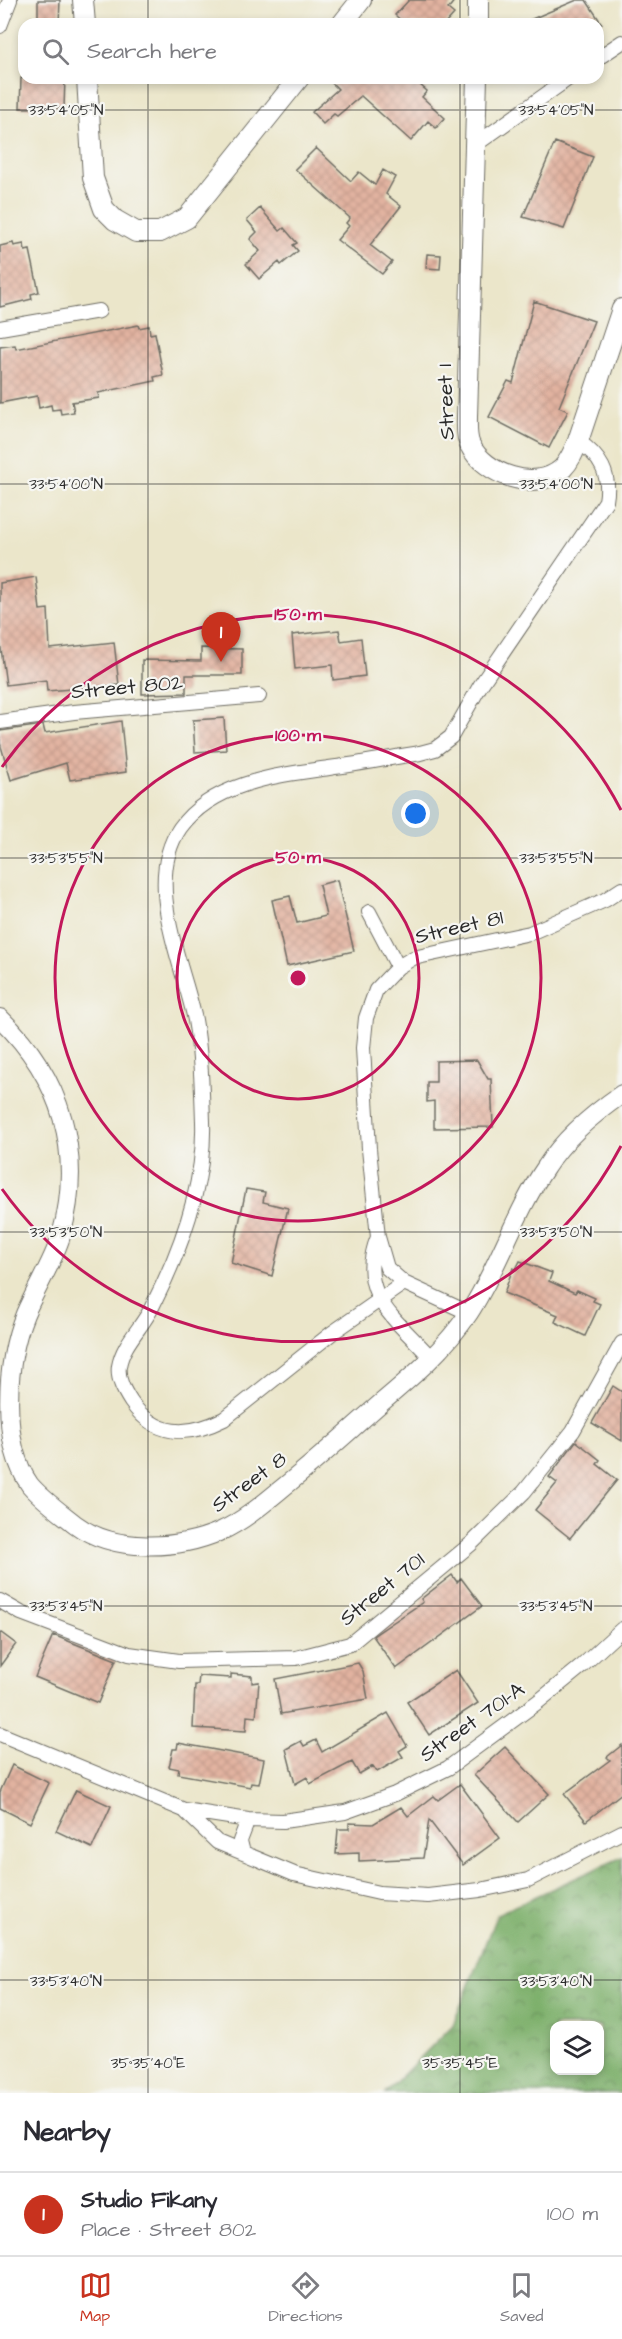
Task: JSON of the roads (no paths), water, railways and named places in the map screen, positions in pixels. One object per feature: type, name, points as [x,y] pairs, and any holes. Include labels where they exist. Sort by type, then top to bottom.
[{"type":"main road","points":[[83,0],[84,18]]},
{"type":"main road","points":[[347,18],[361,0]]},
{"type":"main road","points":[[478,0],[478,18]]},
{"type":"main road","points":[[87,84],[93,178],[104,209],[115,220],[136,232],[160,232],[187,218],[294,84]]},
{"type":"main road","name":"Street 1","points":[[477,84],[466,417],[468,443],[482,463],[498,473],[538,479],[561,470],[569,461],[578,441],[622,309]]},
{"type":"street","points":[[0,26],[10,0]]},
{"type":"street","points":[[604,54],[622,42]]},
{"type":"street","points":[[475,145],[561,84]]},
{"type":"street","points":[[0,328],[99,311]]},
{"type":"street","points":[[404,1283],[271,1380],[224,1419],[208,1427],[189,1432],[155,1426],[138,1412],[121,1384],[119,1369],[122,1354],[152,1308],[167,1276],[188,1217],[204,1148],[195,1022],[178,961],[165,893],[168,852],[181,827],[204,806],[230,790],[267,777],[420,753],[435,749],[451,737],[480,686],[606,501],[609,483],[606,472],[590,449],[578,441]]},
{"type":"street","name":"Street 802","points":[[0,722],[259,696]]},
{"type":"street","name":"Street 81","points":[[469,1313],[404,1283],[387,1268],[378,1237],[369,1149],[363,1048],[366,1018],[376,990],[398,967],[413,958],[530,933],[587,909],[622,889]]},
{"type":"street","points":[[369,912],[398,967]]},
{"type":"street","name":"Street 8","points":[[0,1018],[14,1032],[38,1064],[56,1097],[69,1136],[69,1189],[60,1238],[24,1317],[9,1367],[7,1424],[14,1456],[28,1484],[57,1510],[86,1532],[118,1543],[153,1546],[190,1541],[222,1531],[268,1499],[317,1460],[432,1359],[469,1313],[545,1168],[568,1137],[622,1094]]},
{"type":"street","name":"Street 81","points":[[378,1237],[372,1252],[370,1267],[378,1300],[432,1359]]},
{"type":"street","name":"Street 701","points":[[0,1601],[21,1613],[129,1654],[179,1661],[296,1658],[350,1644],[471,1544],[524,1492],[573,1431],[622,1343]]},
{"type":"street","name":"Street 701-A","points":[[184,1810],[248,1820],[283,1821],[345,1812],[395,1794],[448,1768],[548,1694],[622,1629]]},
{"type":"street","points":[[0,1734],[184,1810],[217,1842],[243,1853],[294,1874],[379,1893],[428,1896],[480,1890],[528,1880],[622,1832]]},
{"type":"street","points":[[243,1853],[240,1841],[248,1820]]},
{"type":"place","name":"Studio Fikany","points":[[221,662]]}]
